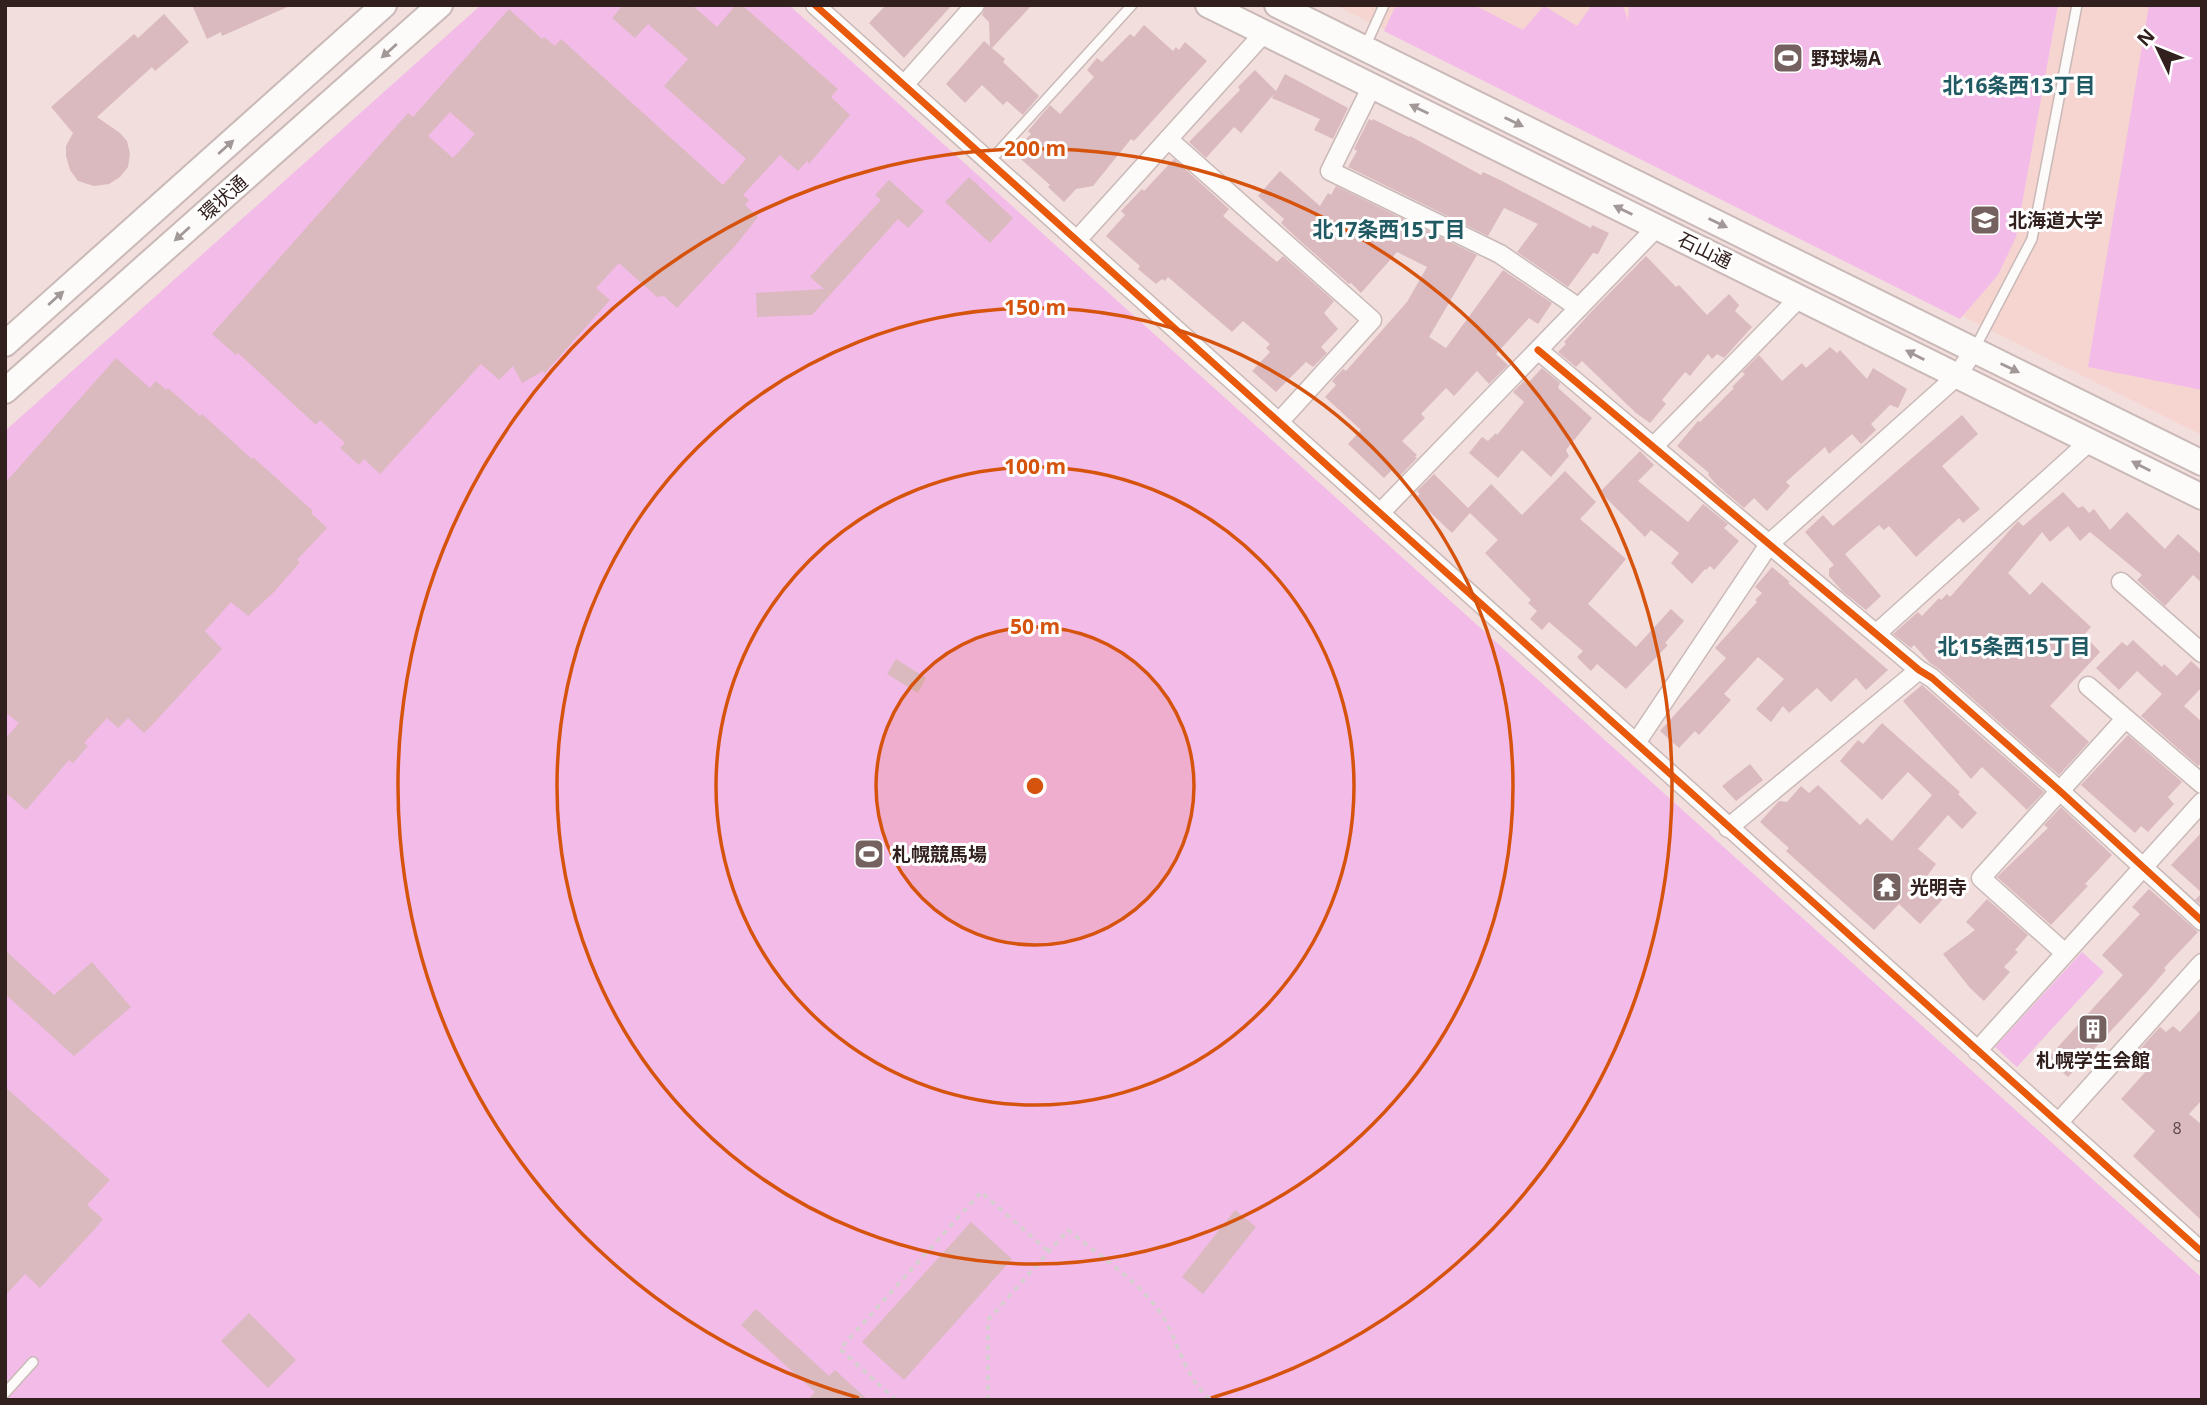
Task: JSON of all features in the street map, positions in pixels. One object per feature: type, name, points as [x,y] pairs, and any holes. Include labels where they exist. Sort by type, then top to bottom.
[{"type":"main road","name":"環状通","points":[[5,344],[384,5]]},
{"type":"main road","name":"環状通","points":[[5,391],[440,5]]},
{"type":"main road","name":"石山通","points":[[1208,5],[2202,497]]},
{"type":"main road","name":"石山通","points":[[1277,5],[2202,463]]},
{"type":"street","points":[[815,5],[2202,1252]]},
{"type":"street","points":[[904,85],[975,5]]},
{"type":"street","points":[[1077,240],[1264,33]]},
{"type":"street","points":[[1372,86],[1330,171],[1500,254],[1579,308]]},
{"type":"street","points":[[1168,139],[1372,320],[1279,422]]},
{"type":"street","points":[[1380,513],[1657,227]]},
{"type":"street","points":[[1653,447],[1800,297]]},
{"type":"street","points":[[1538,350],[1931,678],[2202,920]]},
{"type":"street","points":[[1636,743],[1770,543],[1957,376],[1974,350]]},
{"type":"street","points":[[1877,633],[2090,441]]},
{"type":"street","points":[[2121,582],[2202,653]]},
{"type":"street","points":[[1728,828],[1919,670]]},
{"type":"street","points":[[2088,686],[2202,784]]},
{"type":"street","points":[[2065,953],[1981,878],[2124,719]]},
{"type":"street","points":[[1977,1051],[2202,802]]},
{"type":"street","points":[[2058,1123],[2202,963]]},
{"type":"lane","points":[[989,162],[1132,5]]},
{"type":"lane","points":[[1364,48],[1384,5]]},
{"type":"lane","points":[[1974,350],[2032,239],[2077,5]]},
{"type":"lane","points":[[5,1393],[33,1362]]},
{"type":"path","points":[[897,1400],[840,1349],[981,1192],[1048,1251]]},
{"type":"path","points":[[988,1400],[988,1320],[1068,1230],[1149,1298],[1166,1320],[1191,1376],[1212,1400]]},
{"type":"shaded area","name":"札幌競馬場","points":[[481,5],[789,5],[2202,1278],[2202,1400],[5,1400],[5,431]]},
{"type":"shaded area","name":"北海道大学","points":[[1335,5],[2202,5],[2202,435]]},
{"type":"shaded area","name":"北海道大学","points":[[1396,5],[1474,5],[1523,30],[1544,6],[1577,26],[1592,5],[1623,5],[1628,21],[1629,5],[2058,5],[2016,237],[1998,275],[1960,319],[1384,31]]},
{"type":"shaded area","points":[[2149,5],[2202,5],[2202,390],[2088,367]]},
{"type":"shaded area","points":[[2082,952],[2104,972],[2017,1067],[1995,1047]]},
{"type":"building","points":[[192,5],[292,5],[222,36],[221,32],[207,39]]},
{"type":"building","points":[[623,5],[692,5],[717,27],[736,5],[742,5],[838,89],[831,97],[850,115],[809,164],[807,161],[798,171],[780,155],[743,195],[749,200],[745,205],[758,217],[735,246],[677,308],[664,296],[657,297],[619,263],[596,288],[610,300],[544,374],[543,371],[522,383],[513,366],[499,380],[481,364],[380,474],[364,459],[359,465],[340,448],[345,443],[320,420],[316,425],[238,353],[236,355],[212,334],[408,113],[413,117],[509,9],[542,39],[544,37],[555,46],[561,39],[723,185],[746,159],[664,86],[688,59],[648,24],[635,38],[612,18]],"holes":[[[450,112],[475,134],[453,158],[428,136]]]},
{"type":"building","points":[[886,5],[952,5],[904,58],[869,23]]},
{"type":"building","points":[[986,5],[1032,5],[992,48],[1039,96],[1023,115],[1007,101],[1003,105],[982,85],[965,103],[946,84],[984,41],[990,46],[989,22],[982,15]]},
{"type":"building","points":[[164,14],[189,42],[155,71],[152,67],[97,117],[127,141],[130,154],[128,167],[120,177],[109,184],[94,186],[78,181],[70,170],[66,156],[66,146],[73,133],[51,107],[134,34],[138,38]]},
{"type":"building","points":[[1144,25],[1173,51],[1176,47],[1179,50],[1185,42],[1207,61],[1134,141],[1131,139],[1093,186],[1076,189],[1064,202],[1048,187],[1050,185],[1013,152],[1031,134],[1028,131],[1050,105],[1060,114],[1094,77],[1087,70],[1097,58],[1102,62],[1130,34],[1134,37]]},
{"type":"building","points":[[1255,70],[1276,91],[1285,74],[1348,108],[1333,139],[1314,130],[1320,119],[1272,98],[1274,94],[1241,133],[1234,127],[1206,158],[1189,142],[1240,90],[1238,87]]},
{"type":"building","points":[[1369,119],[1410,136],[1481,175],[1483,172],[1502,181],[1591,228],[1592,225],[1609,233],[1598,254],[1593,253],[1568,287],[1517,252],[1538,224],[1504,208],[1488,236],[1348,167]]},
{"type":"building","points":[[1174,159],[1229,209],[1223,216],[1277,262],[1283,256],[1334,301],[1324,313],[1338,329],[1321,347],[1327,353],[1313,367],[1306,362],[1276,392],[1252,371],[1270,352],[1266,348],[1270,344],[1243,321],[1232,332],[1168,277],[1156,284],[1106,236],[1125,215],[1121,211]]},
{"type":"building","points":[[1280,171],[1320,206],[1336,186],[1477,255],[1429,337],[1446,348],[1503,270],[1552,303],[1538,324],[1529,318],[1496,354],[1508,365],[1489,384],[1477,371],[1454,396],[1446,388],[1421,414],[1425,418],[1402,441],[1417,458],[1400,476],[1392,470],[1384,478],[1348,444],[1361,430],[1325,397],[1336,385],[1332,381],[1343,369],[1346,371],[1407,302],[1427,267],[1397,252],[1361,293],[1299,240],[1281,223],[1284,219],[1258,196]]},
{"type":"building","points":[[969,177],[1013,218],[990,243],[945,202]]},
{"type":"building","points":[[889,180],[924,211],[908,228],[898,219],[812,315],[757,317],[756,293],[824,289],[810,277],[881,200],[875,195]]},
{"type":"building","points":[[1646,256],[1707,315],[1729,294],[1739,305],[1735,311],[1752,327],[1724,358],[1717,354],[1712,359],[1708,354],[1690,376],[1685,372],[1662,400],[1666,404],[1650,423],[1582,361],[1576,367],[1558,352],[1591,312]]},
{"type":"building","points":[[1830,347],[1837,353],[1840,350],[1867,379],[1873,368],[1907,389],[1898,408],[1890,405],[1871,424],[1876,430],[1861,444],[1852,434],[1829,454],[1825,447],[1786,482],[1790,486],[1767,511],[1754,498],[1744,508],[1677,446],[1698,421],[1734,388],[1732,387],[1745,374],[1742,372],[1759,355],[1782,381],[1802,363],[1806,368]]},
{"type":"building","points":[[116,358],[150,388],[156,381],[200,416],[202,414],[313,511],[311,513],[327,528],[297,560],[300,562],[275,591],[248,616],[231,602],[205,631],[222,649],[144,733],[128,718],[118,728],[107,718],[84,743],[88,746],[73,763],[69,760],[26,810],[5,792],[5,739],[19,723],[5,712],[5,483]]},
{"type":"building","points":[[1542,368],[1560,383],[1558,388],[1592,418],[1566,450],[1569,456],[1551,477],[1522,450],[1498,478],[1469,453],[1482,437],[1488,441],[1496,433],[1497,435],[1524,402],[1513,392],[1524,381],[1527,384]]},
{"type":"building","points":[[1962,415],[1978,434],[1942,466],[1980,509],[1963,523],[1959,518],[1916,557],[1889,526],[1884,530],[1879,525],[1845,554],[1881,596],[1866,610],[1843,592],[1829,576],[1829,569],[1834,565],[1805,532],[1823,515],[1833,526]]},
{"type":"building","points":[[1640,451],[1654,465],[1638,481],[1688,522],[1703,504],[1728,524],[1724,528],[1739,541],[1714,570],[1710,566],[1705,569],[1692,584],[1671,563],[1679,553],[1651,530],[1645,537],[1600,492]]},
{"type":"building","points":[[1565,471],[1596,502],[1580,519],[1626,559],[1588,604],[1636,647],[1671,609],[1684,621],[1665,643],[1668,645],[1626,689],[1597,664],[1591,671],[1577,657],[1583,651],[1549,622],[1542,630],[1530,619],[1537,611],[1528,603],[1531,600],[1485,553],[1498,540],[1470,513],[1452,533],[1415,498],[1420,494],[1417,491],[1434,474],[1468,508],[1491,484],[1522,515]]},
{"type":"building","points":[[2063,492],[2078,508],[2083,506],[2089,513],[2094,509],[2110,530],[2127,512],[2165,549],[2178,534],[2202,555],[2202,583],[2193,575],[2165,606],[2137,580],[2142,575],[2090,532],[2080,541],[2068,526],[2050,542],[2042,532],[2008,573],[2030,595],[2042,582],[2091,627],[2084,635],[2100,652],[2050,706],[2089,742],[2059,775],[1930,663],[1914,645],[1911,648],[1893,634],[1918,612],[1922,616],[1939,598],[1941,600],[1947,594],[1950,597],[2018,521],[2023,526]]},
{"type":"building","points":[[1772,567],[1888,670],[1866,690],[1856,678],[1831,702],[1817,688],[1789,713],[1783,706],[1771,722],[1756,709],[1784,679],[1758,657],[1724,694],[1731,700],[1699,735],[1695,731],[1679,748],[1660,731],[1726,658],[1715,648],[1757,602],[1755,600],[1762,593],[1755,587]]},
{"type":"building","points":[[2133,640],[2162,667],[2164,664],[2177,676],[2191,661],[2202,671],[2202,687],[2184,706],[2202,722],[2202,762],[2198,766],[2141,716],[2162,694],[2137,671],[2119,690],[2096,668],[2122,642],[2127,646]]},
{"type":"building","points":[[896,659],[926,678],[918,693],[887,674]]},
{"type":"building","points":[[1922,685],[2044,792],[2027,810],[1982,767],[1971,779],[1903,701]]},
{"type":"building","points":[[1882,723],[1960,792],[1958,794],[1977,813],[1962,829],[1948,815],[1918,849],[1936,864],[1924,880],[1944,898],[1920,924],[1899,904],[1874,930],[1786,851],[1789,848],[1760,822],[1779,801],[1787,802],[1801,786],[1809,793],[1818,785],[1860,825],[1867,818],[1892,841],[1932,795],[1908,772],[1882,800],[1840,761],[1858,740],[1863,744]]},
{"type":"building","points":[[2128,735],[2182,782],[2168,797],[2174,804],[2148,832],[2141,826],[2135,833],[2081,785],[2076,790]]},
{"type":"building","points":[[1750,764],[1763,780],[1736,801],[1722,786]]},
{"type":"building","points":[[2061,807],[2112,855],[2085,884],[2088,886],[2051,925],[1997,877],[2048,828],[2044,825]]},
{"type":"building","points":[[2202,832],[2202,893],[2171,865]]},
{"type":"building","points":[[2149,889],[2198,932],[2068,1077],[2047,1059],[2123,975],[2102,955],[2140,914],[2132,907]]},
{"type":"building","points":[[2202,893],[2202,905],[2195,900]]},
{"type":"building","points":[[1987,899],[2028,935],[2015,950],[2018,952],[2004,967],[2010,972],[1984,1001],[1943,954],[1975,930],[1966,922]]},
{"type":"building","points":[[5,950],[54,995],[92,962],[131,1007],[74,1056],[5,994]]},
{"type":"building","points":[[2202,1008],[2202,1100],[2189,1114],[2202,1125],[2202,1221],[2133,1156],[2155,1131],[2121,1099],[2148,1069],[2134,1056],[2148,1040],[2160,1027],[2166,1032],[2173,1026],[2180,1032]]},
{"type":"building","points":[[5,1087],[110,1180],[87,1205],[103,1219],[94,1230],[40,1288],[25,1274],[5,1296]]},
{"type":"building","points":[[1235,1210],[1256,1227],[1203,1294],[1182,1277]]},
{"type":"building","points":[[971,1222],[1012,1259],[904,1380],[862,1342]]},
{"type":"building","points":[[756,1309],[829,1376],[835,1370],[868,1400],[808,1400],[815,1392],[741,1325]]},
{"type":"building","points":[[249,1313],[296,1360],[268,1388],[221,1341]]},
{"type":"cycle path","points":[[815,5],[2202,1252]]},
{"type":"cycle path","points":[[1538,350],[1919,670],[1932,678],[2202,921]]},
{"type":"place","name":"野球場A","points":[[1788,58]]},
{"type":"place","name":"北海道大学","points":[[1985,220]]},
{"type":"place","name":"札幌競馬場","points":[[869,854]]},
{"type":"place","name":"光明寺","points":[[1887,887]]},
{"type":"place","name":"札幌学生会館","points":[[2093,1029]]},
{"type":"district","name":"北16条西13丁目","points":[[2019,85]]},
{"type":"district","name":"北17条西15丁目","points":[[1389,229]]},
{"type":"district","name":"北15条西15丁目","points":[[2014,646]]}]
